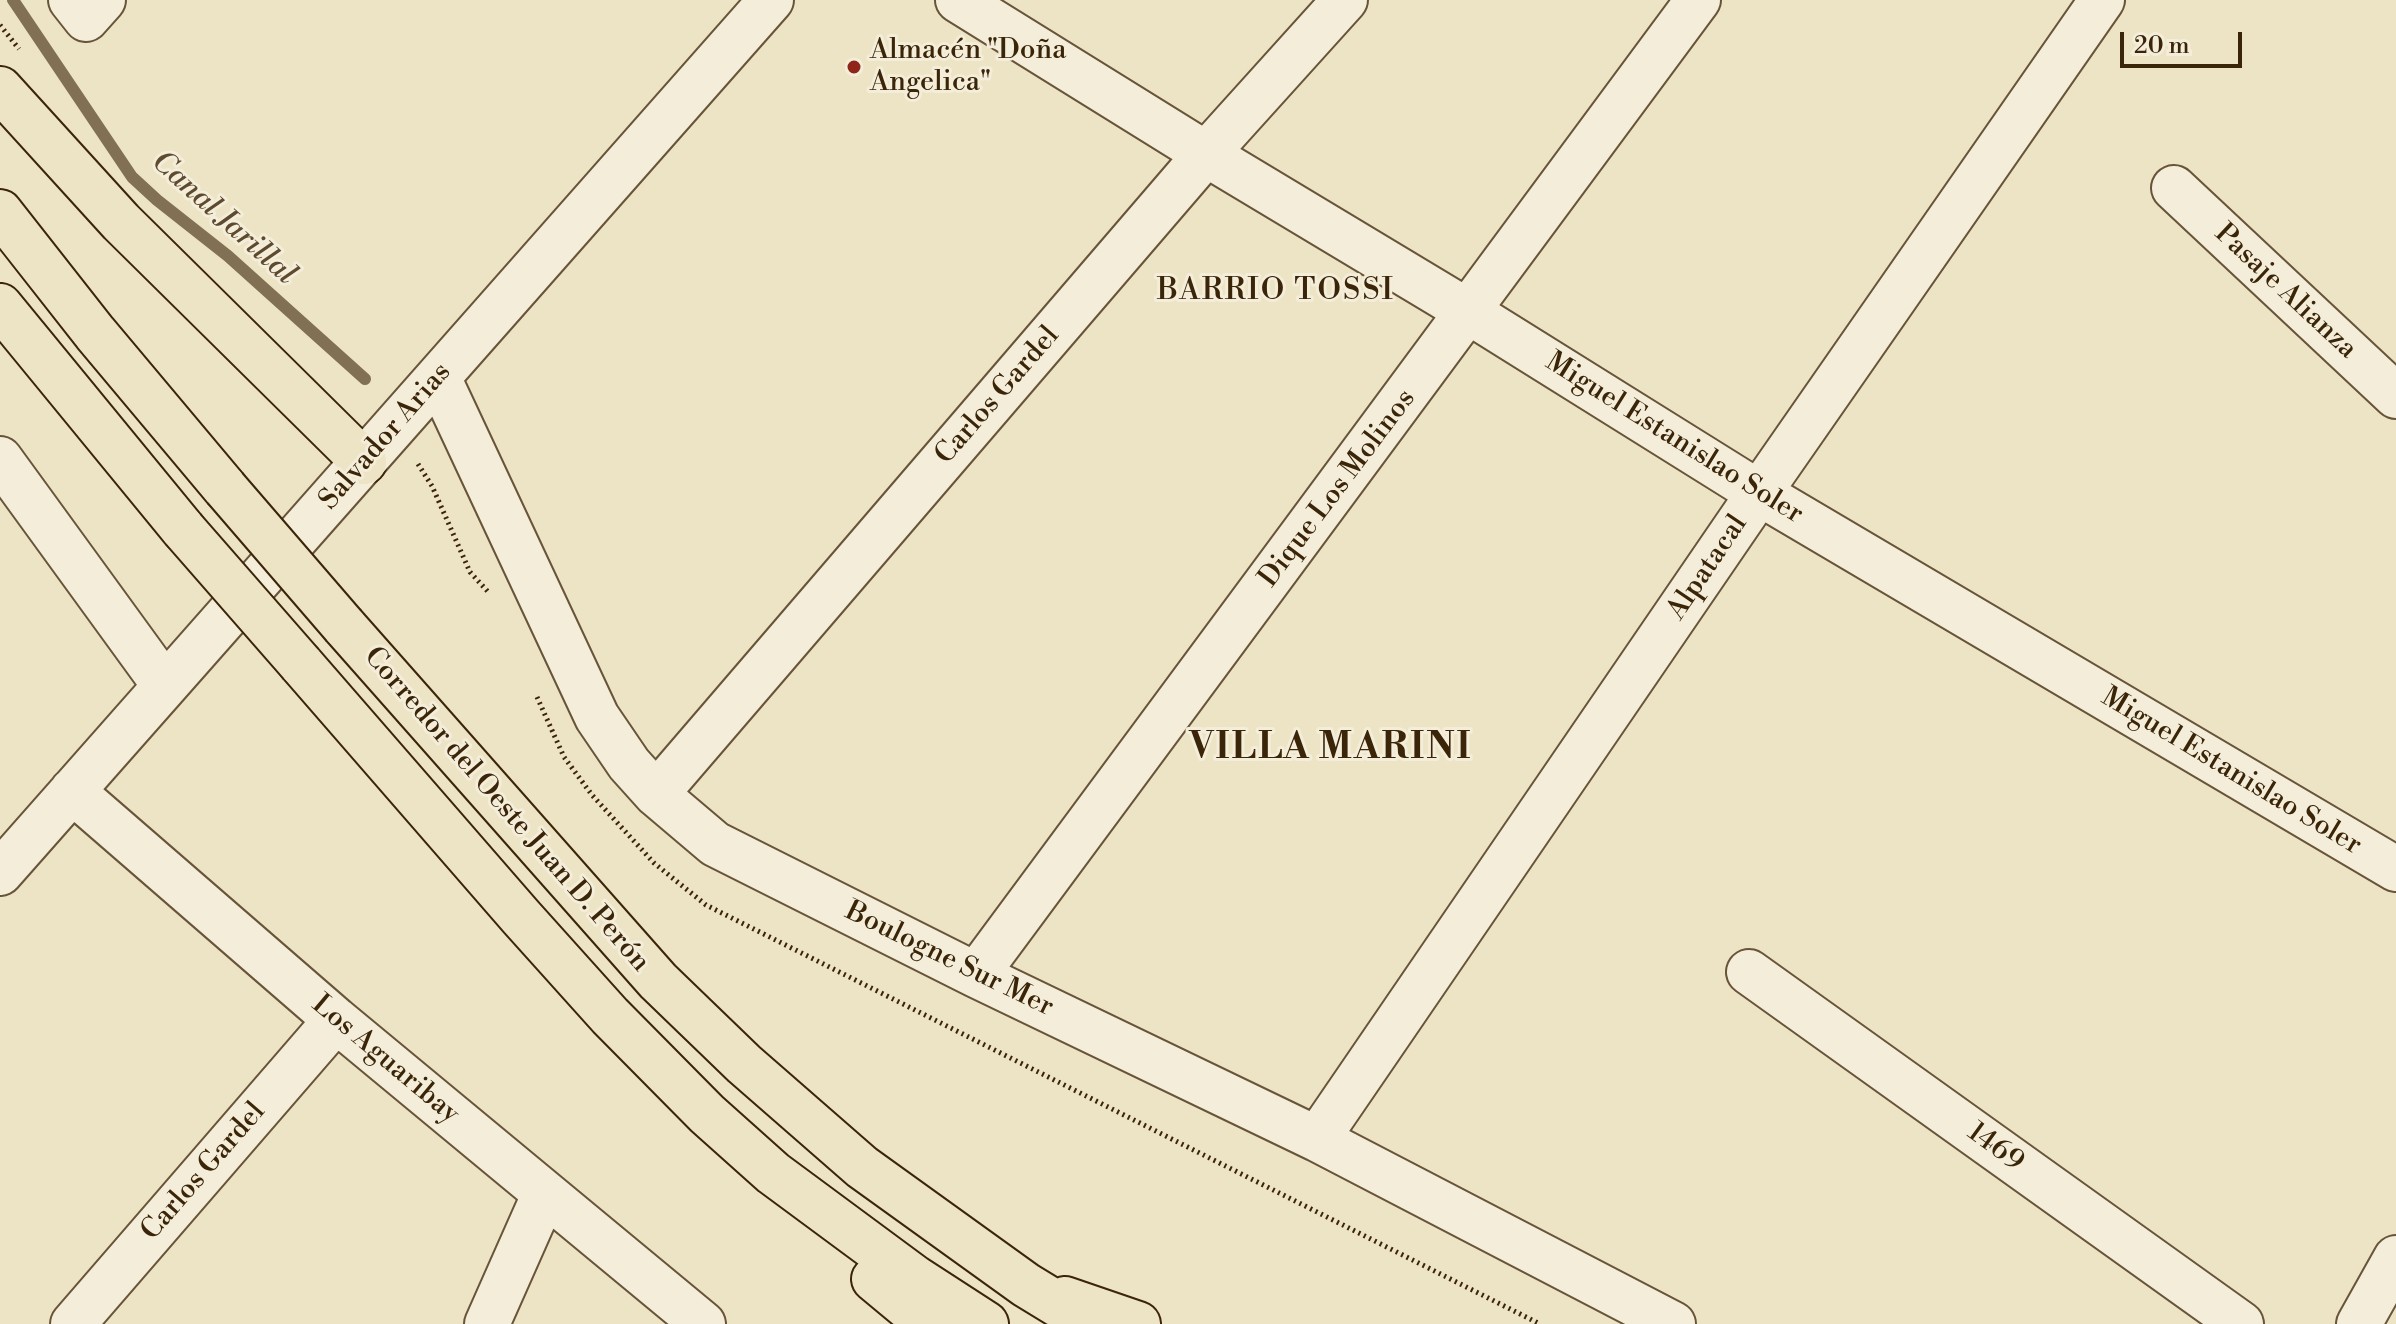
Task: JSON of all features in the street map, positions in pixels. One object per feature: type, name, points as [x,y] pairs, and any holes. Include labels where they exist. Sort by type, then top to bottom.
[{"type":"highway","points":[[0,89],[121,222],[364,462]]},
{"type":"highway","name":"Corredor del Oeste Juan D. Perón","points":[[0,212],[95,333],[225,488],[658,981],[832,1144],[1026,1285],[1090,1324]]},
{"type":"highway","name":"Corredor del Oeste Juan D. Perón","points":[[0,306],[183,529],[610,1016],[707,1114],[773,1173],[915,1278],[986,1324]]},
{"type":"highway","points":[[773,1173],[835,1245],[928,1324]]},
{"type":"highway","points":[[1026,1285],[1138,1324]]},
{"type":"street","name":"Salvador Arias","points":[[0,873],[771,0]]},
{"type":"street","name":"Miguel Estanislao Soler","points":[[958,0],[1759,493],[2396,869]]},
{"type":"street","name":"Carlos Gardel","points":[[656,794],[1206,154],[1345,0]]},
{"type":"street","name":"Dique Los Molinos","points":[[976,975],[1698,0]]},
{"type":"street","name":"Alpatacal","points":[[1317,1139],[1759,493],[2102,0]]},
{"type":"street","name":"Pasaje Alianza","points":[[2174,188],[2396,396]]},
{"type":"street","name":"Boulogne Sur Mer","points":[[438,377],[597,717],[629,764],[656,794],[715,844],[976,975],[1317,1139],[1673,1324]]},
{"type":"street","points":[[0,459],[165,686]]},
{"type":"street","name":"Los Aguaribay","points":[[72,791],[336,1020],[703,1324]]},
{"type":"street","name":"1469","points":[[1749,972],[2241,1324]]},
{"type":"street","name":"Carlos Gardel","points":[[73,1324],[336,1020]]},
{"type":"street","points":[[487,1324],[545,1193]]},
{"type":"street","points":[[2359,1324],[2396,1258]]},
{"type":"waterway","name":"Canal Jarillal","points":[[13,0],[132,177],[228,256],[365,379]]},
{"type":"place","name":"Almacén \"Doña Angelica\"","points":[[854,67]]},
{"type":"district","name":"BARRIO TOSSI","points":[[1276,292]]},
{"type":"district","name":"VILLA MARINI","points":[[1331,749]]}]
